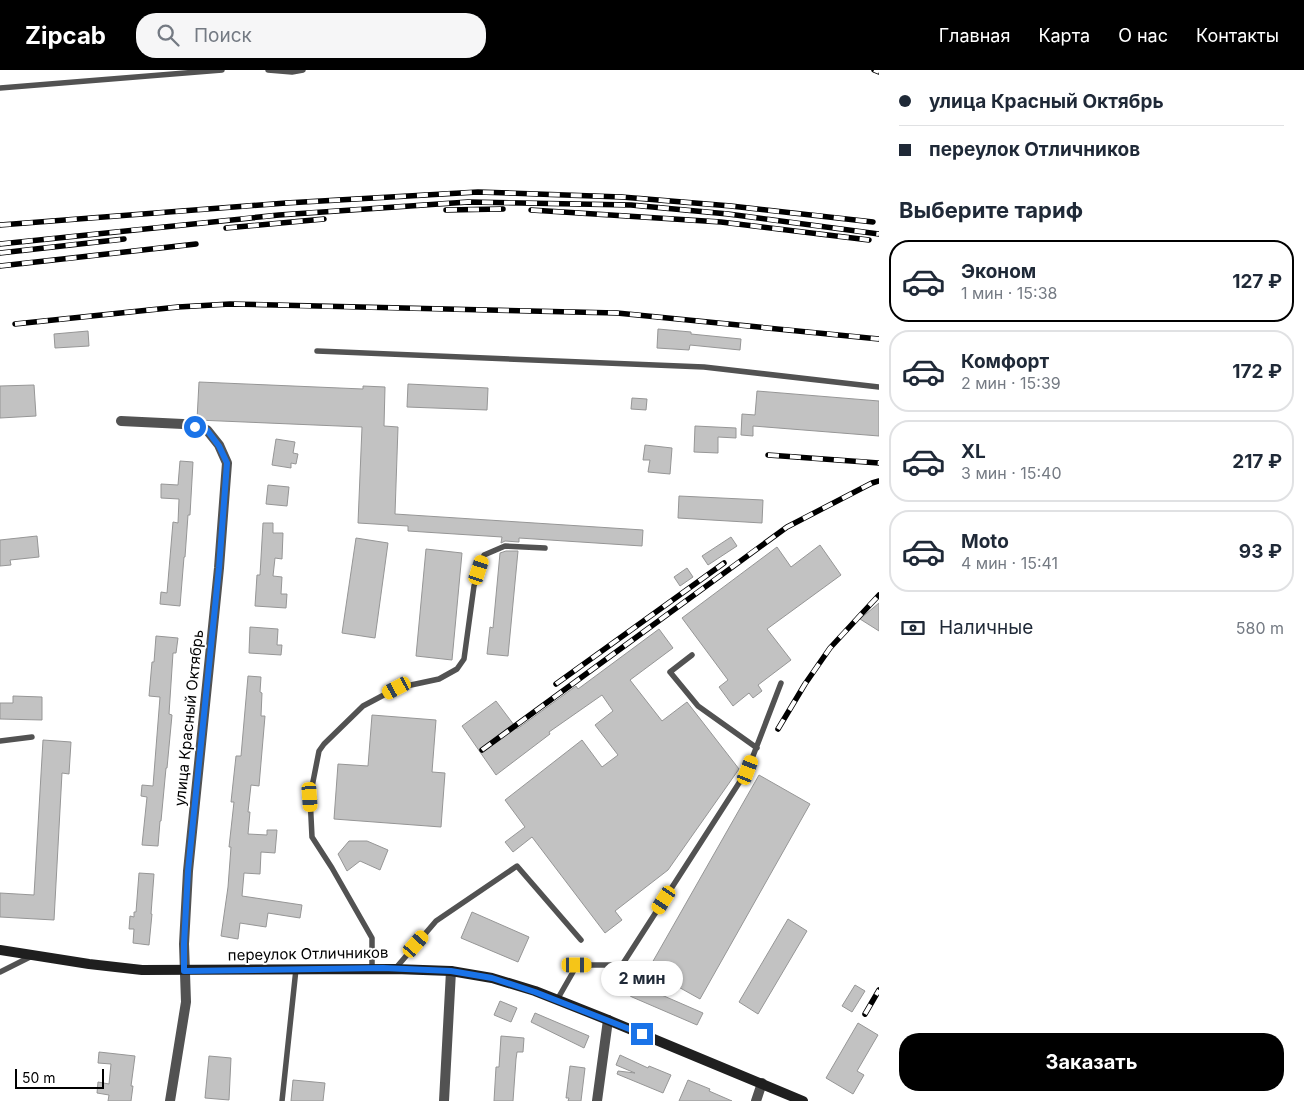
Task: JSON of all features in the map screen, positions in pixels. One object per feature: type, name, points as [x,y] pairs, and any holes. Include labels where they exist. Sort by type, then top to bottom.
[{"type":"main road","name":"переулок Отличников","points":[[0,950],[142,970],[395,968],[451,971],[492,978],[608,1020],[803,1101]]},
{"type":"street","name":"улица Красный Октябрь","points":[[120,421],[184,424],[207,430],[219,446],[227,463],[219,568],[188,871],[184,944],[186,1002],[170,1101]]},
{"type":"street","points":[[444,1101],[451,971]]},
{"type":"street","points":[[597,1101],[608,1020]]},
{"type":"street","points":[[756,1101],[762,1083]]},
{"type":"lane","points":[[0,88],[222,70]]},
{"type":"lane","points":[[268,70],[292,72],[303,70]]},
{"type":"lane","points":[[317,351],[704,367],[879,388]]},
{"type":"lane","points":[[372,969],[372,938],[312,837],[310,797],[319,751],[363,706],[397,688],[440,679],[457,669],[464,659],[474,586],[484,555],[505,546],[545,548]]},
{"type":"lane","points":[[692,655],[670,672],[698,706],[757,748]]},
{"type":"lane","points":[[557,1000],[577,965],[622,966],[748,770],[781,683]]},
{"type":"lane","points":[[0,741],[32,737]]},
{"type":"lane","points":[[395,968],[436,920],[517,866],[582,940]]},
{"type":"lane","points":[[0,972],[33,955]]},
{"type":"lane","points":[[282,1101],[296,969]]},
{"type":"building","points":[[658,329],[741,339],[740,350],[690,345],[689,350],[657,348]]},
{"type":"building","points":[[88,331],[89,346],[55,348],[54,334]]},
{"type":"building","points":[[199,382],[363,389],[363,386],[385,387],[384,426],[398,427],[395,514],[643,530],[642,546],[519,538],[519,542],[505,541],[501,543],[502,537],[408,531],[408,526],[358,523],[362,427],[197,420]]},
{"type":"building","points":[[408,384],[488,388],[487,410],[407,407]]},
{"type":"building","points":[[34,385],[36,416],[0,418],[0,386]]},
{"type":"building","points":[[757,391],[879,401],[879,436],[753,426],[753,436],[741,435],[742,414],[755,415]]},
{"type":"building","points":[[632,398],[647,399],[646,410],[631,409]]},
{"type":"building","points":[[695,426],[736,428],[736,438],[718,437],[718,453],[694,452]]},
{"type":"building","points":[[276,439],[295,442],[293,453],[298,454],[296,464],[291,463],[291,468],[272,465]]},
{"type":"building","points":[[645,445],[672,448],[670,474],[648,472],[650,460],[643,460]]},
{"type":"building","points":[[180,461],[193,462],[190,515],[188,515],[180,606],[160,604],[161,592],[167,593],[173,522],[178,523],[179,499],[161,498],[161,484],[178,485]]},
{"type":"building","points":[[268,485],[289,487],[287,506],[266,504]]},
{"type":"building","points":[[679,496],[763,500],[762,523],[678,518]]},
{"type":"building","points":[[263,523],[273,523],[273,533],[283,533],[282,559],[275,558],[273,576],[282,577],[281,594],[287,594],[286,608],[255,606],[257,575],[260,575]]},
{"type":"building","points":[[37,536],[39,557],[10,560],[11,565],[0,566],[0,540]]},
{"type":"building","points":[[731,537],[737,546],[708,565],[702,556]]},
{"type":"building","points":[[356,538],[388,543],[375,638],[342,633]]},
{"type":"building","points":[[820,545],[841,575],[767,629],[791,660],[758,685],[762,691],[753,698],[749,693],[733,706],[719,687],[728,680],[682,618],[777,547],[791,567]]},
{"type":"building","points":[[426,549],[462,553],[452,660],[416,656]]},
{"type":"building","points":[[518,551],[508,656],[487,654],[490,627],[493,628],[500,553]]},
{"type":"building","points":[[687,568],[693,577],[680,586],[674,577]]},
{"type":"building","points":[[879,603],[879,631],[860,619]]},
{"type":"building","points":[[250,627],[278,629],[277,645],[282,645],[281,655],[249,653]]},
{"type":"building","points":[[659,629],[673,648],[630,680],[662,721],[687,702],[739,769],[668,870],[615,911],[622,920],[605,933],[532,837],[513,852],[505,842],[525,827],[505,800],[582,740],[602,767],[618,755],[595,725],[613,711],[602,695],[549,732],[550,734],[496,775],[462,726],[496,701],[517,729],[576,686],[578,689]]},
{"type":"building","points":[[156,636],[178,638],[176,653],[173,653],[169,714],[172,715],[158,846],[142,845],[147,797],[141,796],[142,785],[153,786],[160,697],[149,696]]},
{"type":"building","points":[[248,676],[261,677],[261,716],[265,716],[259,786],[251,785],[248,834],[267,835],[267,830],[277,830],[275,853],[261,852],[260,874],[244,873],[242,896],[302,905],[300,918],[268,913],[266,927],[240,923],[238,939],[221,936],[231,847],[229,847],[234,802],[231,802],[236,756],[241,756]]},
{"type":"building","points":[[13,696],[42,697],[42,720],[0,719],[0,703],[13,703]]},
{"type":"building","points":[[372,715],[436,720],[432,772],[445,773],[441,827],[334,819],[338,764],[368,766]]},
{"type":"building","points":[[43,740],[71,742],[69,774],[62,773],[54,920],[0,917],[0,893],[34,895]]},
{"type":"building","points":[[759,775],[810,804],[700,999],[648,970]]},
{"type":"building","points":[[349,841],[367,841],[388,850],[380,870],[360,861],[347,871],[338,854]]},
{"type":"building","points":[[139,873],[154,874],[149,945],[133,943],[134,929],[129,929],[130,916],[134,917],[134,912],[136,912]]},
{"type":"building","points":[[472,912],[529,937],[518,962],[461,938]]},
{"type":"building","points":[[788,919],[807,931],[758,1014],[739,1002]]},
{"type":"building","points":[[618,976],[703,1013],[697,1025],[632,997],[614,986]]},
{"type":"building","points":[[855,985],[865,991],[852,1012],[842,1006]]},
{"type":"building","points":[[500,1001],[517,1008],[511,1022],[494,1015]]},
{"type":"building","points":[[535,1013],[589,1036],[584,1048],[531,1022]]},
{"type":"building","points":[[858,1023],[878,1035],[857,1071],[864,1075],[853,1094],[826,1078]]},
{"type":"building","points":[[501,1036],[524,1038],[523,1052],[517,1052],[513,1101],[494,1101],[496,1067],[499,1067]]},
{"type":"building","points":[[99,1052],[135,1056],[131,1101],[108,1101],[109,1095],[97,1093],[98,1082],[109,1084],[111,1064],[98,1063]]},
{"type":"building","points":[[620,1055],[648,1068],[649,1066],[671,1075],[663,1093],[617,1074],[618,1071],[635,1073],[616,1065]]},
{"type":"building","points":[[209,1056],[231,1058],[229,1100],[205,1098]]},
{"type":"building","points":[[570,1066],[585,1068],[581,1101],[568,1101],[569,1098],[566,1098]]},
{"type":"building","points":[[293,1080],[325,1083],[323,1101],[291,1101]]},
{"type":"building","points":[[688,1080],[710,1089],[709,1091],[732,1101],[679,1101]]},
{"type":"railway","points":[[874,70],[879,72]]},
{"type":"railway","points":[[0,225],[286,203],[478,192],[622,197],[731,206],[873,222]]},
{"type":"railway","points":[[0,244],[279,215],[468,202],[631,205],[728,214],[879,234]]},
{"type":"railway","points":[[446,210],[503,209]]},
{"type":"railway","points":[[531,210],[721,222],[869,240]]},
{"type":"railway","points":[[226,228],[324,219]]},
{"type":"railway","points":[[0,253],[124,239]]},
{"type":"railway","points":[[0,266],[196,244]]},
{"type":"railway","points":[[15,324],[178,307],[230,304],[617,313],[879,339]]},
{"type":"railway","points":[[768,455],[879,463]]},
{"type":"railway","points":[[482,750],[787,527],[879,481]]},
{"type":"railway","points":[[556,684],[724,563]]},
{"type":"railway","points":[[778,729],[805,684],[830,648],[879,595]]},
{"type":"railway","points":[[865,1014],[879,990]]},
{"type":"route","points":[[195,427],[207,430],[219,446],[227,463],[219,568],[188,871],[184,971],[383,968],[451,971],[492,978],[535,992],[642,1034]]}]
